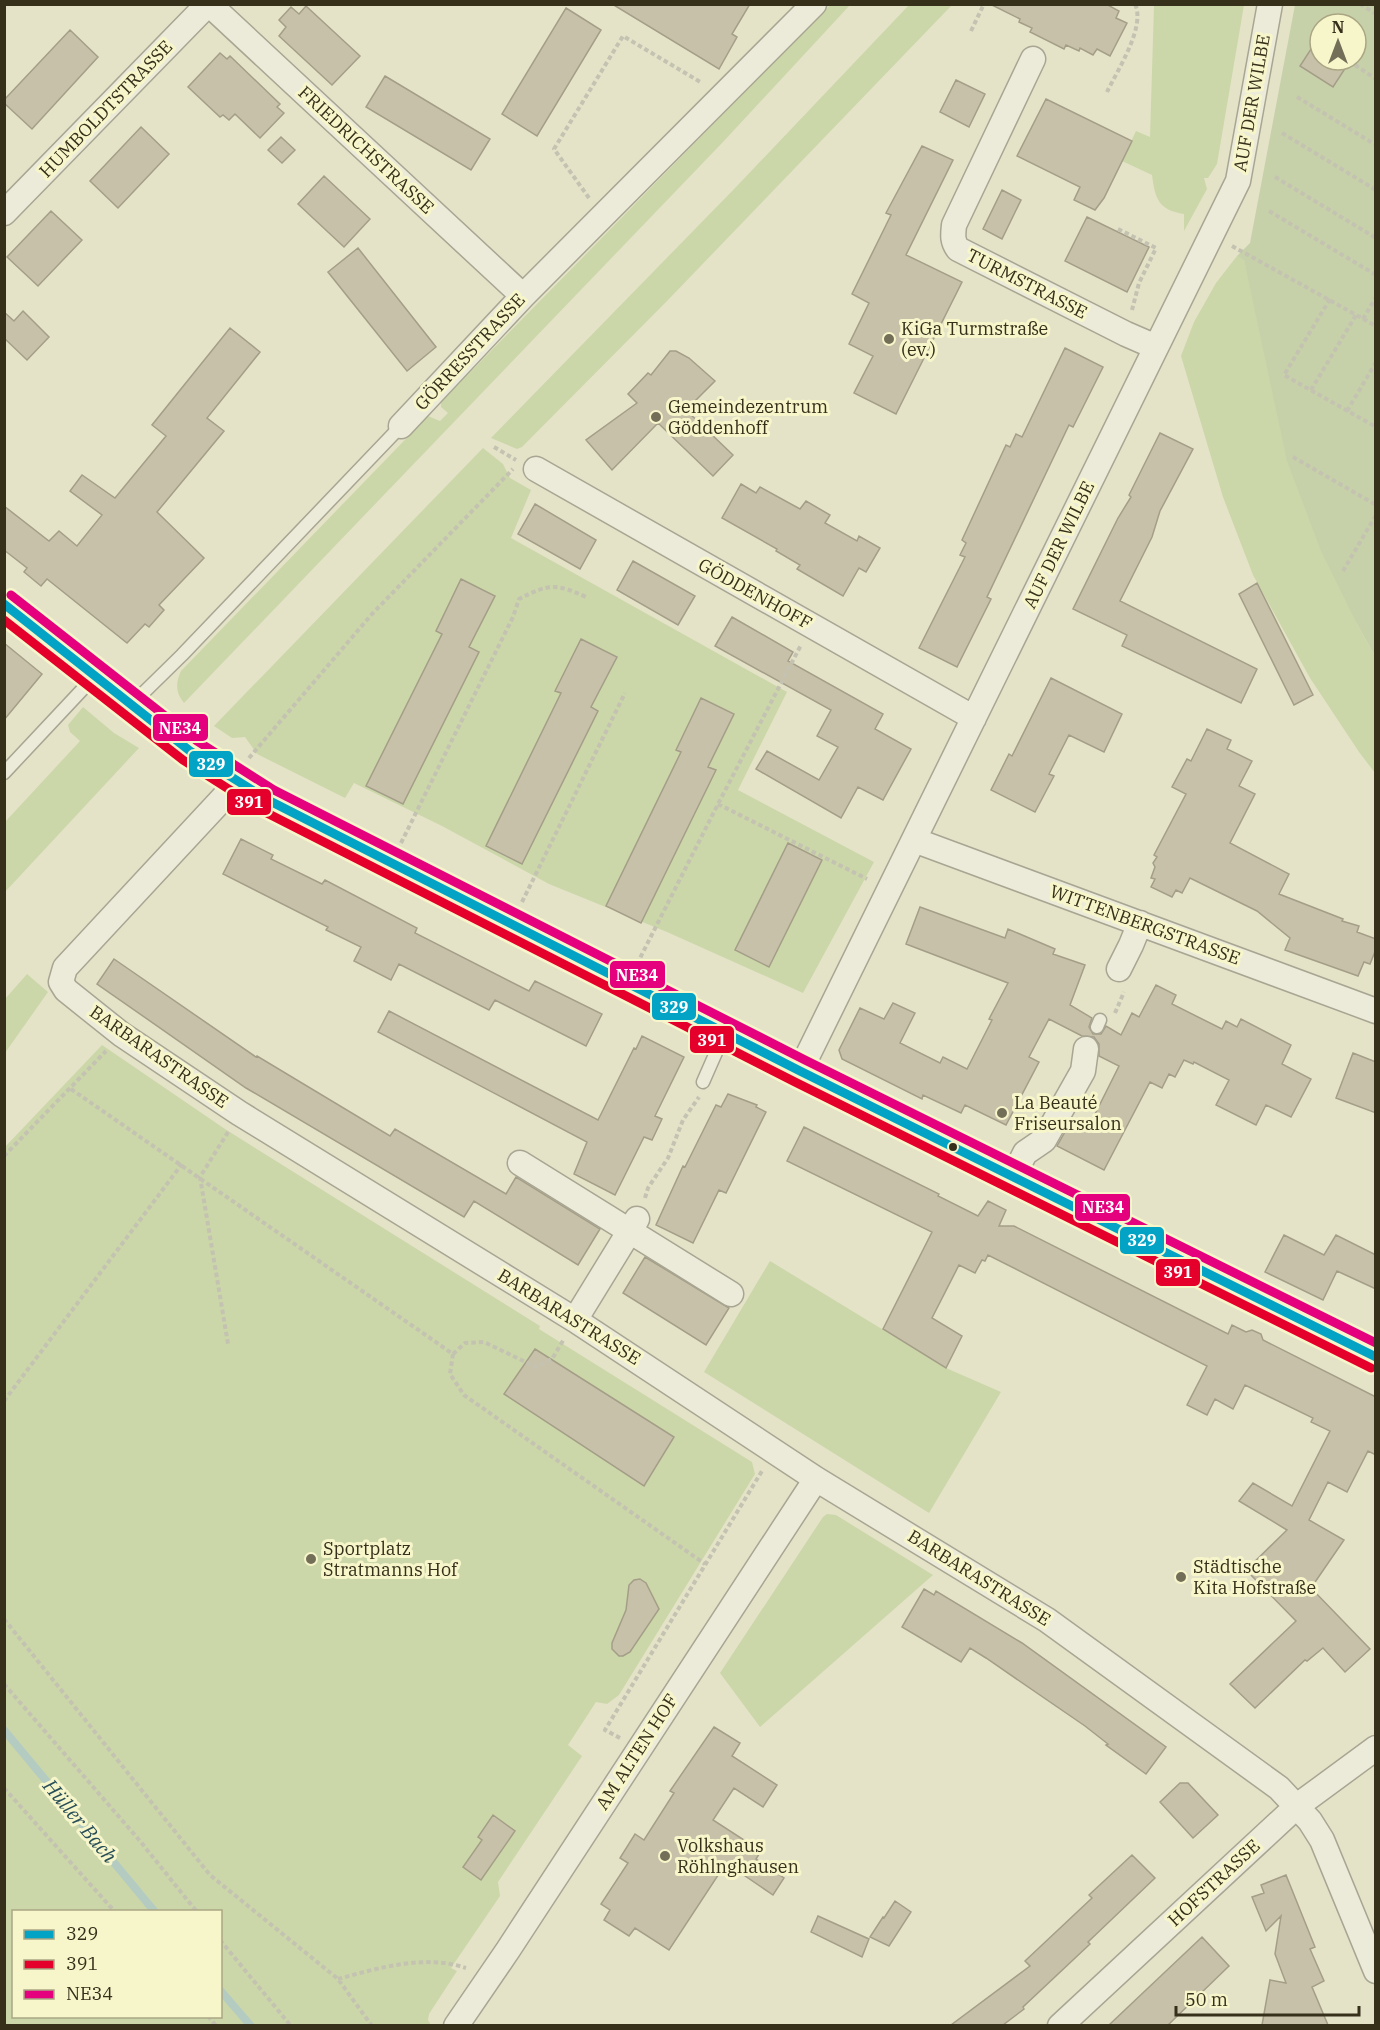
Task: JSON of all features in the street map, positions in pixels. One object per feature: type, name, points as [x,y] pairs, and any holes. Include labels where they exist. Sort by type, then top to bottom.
[{"type":"street","name":"HUMBOLDTSTRASSE","points":[[4,213],[208,4]]},
{"type":"street","name":"FRIEDRICHSTRASSE","points":[[208,4],[523,296]]},
{"type":"street","name":"GÖRRESSTRASSE","points":[[401,426],[523,296],[814,4]]},
{"type":"street","name":"AUF DER WILBE","points":[[800,1071],[1212,234],[1241,170],[1270,4]]},
{"type":"street","name":"TURMSTRASSE","points":[[1033,59],[954,225],[955,244],[958,249],[1125,334],[1156,347]]},
{"type":"street","name":"GÖDDENHOFF","points":[[528,466],[974,718]]},
{"type":"street","points":[[4,604],[190,751],[268,800],[800,1071],[1376,1357]]},
{"type":"street","name":"BARBARASTRASSE","points":[[238,782],[65,968],[61,982],[66,990],[121,1034],[239,1113],[575,1320],[816,1479],[1047,1620],[1279,1788],[1310,1821],[1322,1840],[1376,1971]]},
{"type":"street","name":"WITTENBERGSTRASSE","points":[[914,840],[1376,1011]]},
{"type":"street","points":[[1119,969],[1140,923]]},
{"type":"street","points":[[1013,1177],[1025,1153],[1044,1140],[1083,1071],[1086,1050]]},
{"type":"street","points":[[520,1163],[634,1224],[731,1294]]},
{"type":"street","points":[[575,1320],[634,1224]]},
{"type":"street","name":"AM ALTEN HOF","points":[[456,2025],[490,1977],[816,1479]]},
{"type":"street","name":"HOFSTRASSE","points":[[1060,2025],[1297,1806],[1376,1748]]},
{"type":"lane","name":"GÖRRESSTRASSE","points":[[132,705],[401,426]]},
{"type":"lane","points":[[4,773],[95,676]]},
{"type":"lane","points":[[702,1082],[725,1032]]},
{"type":"path","points":[[971,31],[984,4]]},
{"type":"path","points":[[1107,92],[1137,30],[1138,16],[1135,4]]},
{"type":"path","points":[[1360,4],[1376,15]]},
{"type":"path","points":[[602,216],[555,148],[623,36],[706,85],[721,99]]},
{"type":"path","points":[[1297,97],[1376,145]]},
{"type":"path","points":[[1282,134],[1376,190]]},
{"type":"path","points":[[1275,177],[1376,238]]},
{"type":"path","points":[[1269,210],[1376,275]]},
{"type":"path","points":[[1118,229],[1156,248],[1139,283],[1125,334]]},
{"type":"path","points":[[1212,234],[1376,326]]},
{"type":"path","points":[[1363,319],[1376,297]]},
{"type":"path","points":[[1330,299],[1284,375],[1376,428]]},
{"type":"path","points":[[1311,390],[1356,315]]},
{"type":"path","points":[[1347,411],[1376,362]]},
{"type":"path","points":[[1293,457],[1376,505]]},
{"type":"path","points":[[249,758],[372,614],[528,466]]},
{"type":"path","points":[[1343,571],[1376,515]]},
{"type":"path","points":[[391,862],[513,617],[519,599],[542,587],[565,587],[586,597]]},
{"type":"path","points":[[627,983],[811,626]]},
{"type":"path","points":[[511,924],[625,693]]},
{"type":"path","points":[[718,804],[890,890]]},
{"type":"path","points":[[1099,1023],[1109,1024],[1132,975],[1119,969]]},
{"type":"path","points":[[4,1156],[71,1089],[121,1034]]},
{"type":"path","points":[[634,1224],[648,1188],[668,1158],[683,1120],[698,1100],[702,1082]]},
{"type":"path","points":[[71,1089],[453,1354]]},
{"type":"path","points":[[228,1344],[200,1178],[239,1113]]},
{"type":"path","points":[[4,1401],[182,1164]]},
{"type":"path","points":[[575,1320],[552,1359],[536,1367],[484,1342],[465,1343],[453,1354],[450,1374],[464,1395],[705,1564]]},
{"type":"path","points":[[639,1749],[605,1730],[775,1451]]},
{"type":"path","points":[[4,1619],[210,1875],[338,1979],[372,2025]]},
{"type":"path","points":[[4,1684],[140,1841],[196,1910]]},
{"type":"path","points":[[4,1788],[114,1910]]},
{"type":"path","points":[[222,1942],[291,2025]]},
{"type":"path","points":[[338,1979],[378,1968],[421,1962],[450,1963],[490,1977]]},
{"type":"green space","points":[[830,5],[850,5],[723,142],[184,703],[177,688],[181,671],[428,416],[440,421],[448,413],[441,407],[441,402]]},
{"type":"green space","points":[[909,5],[952,5],[667,301],[522,447],[517,449],[491,438],[737,186]]},
{"type":"green space","points":[[1154,5],[1244,5],[1217,164],[1208,178],[1204,178],[1207,189],[1184,231],[1184,214],[1168,209],[1159,202],[1152,175],[1122,161],[1136,131],[1150,137]]},
{"type":"green space","points":[[1295,5],[1375,5],[1375,656],[1321,551],[1287,461],[1244,260],[1237,256],[1250,243]]},
{"type":"green space","points":[[1237,256],[1244,259],[1261,335],[1357,624],[1375,656],[1375,773],[1310,678],[1253,575],[1223,497],[1181,356],[1194,322],[1216,283]]},
{"type":"green space","points":[[483,448],[503,464],[510,478],[531,490],[511,538],[787,692],[738,790],[874,862],[803,993],[667,932],[549,884],[442,826],[354,783],[345,798],[257,754],[245,737],[232,738],[214,726]]},
{"type":"green space","points":[[83,707],[114,733],[139,748],[5,892],[5,822],[80,741],[70,732],[68,725]]},
{"type":"green space","points":[[27,974],[48,992],[5,1053],[5,999]]},
{"type":"green space","points":[[102,1045],[225,1129],[752,1462],[755,1474],[619,1695],[607,1704],[596,1702],[568,1745],[582,1756],[498,1882],[500,1896],[451,1968],[457,1971],[429,2014],[428,2020],[431,2025],[5,2025],[4,1148]]},
{"type":"green space","points":[[770,1261],[946,1368],[1001,1392],[929,1513],[704,1372]]},
{"type":"green space","points":[[827,1514],[836,1515],[933,1575],[760,1727],[720,1673]]},
{"type":"building","points":[[612,4],[750,4],[732,34],[737,37],[719,69]]},
{"type":"building","points":[[990,4],[1106,4],[1119,11],[1116,18],[1127,23],[1110,56],[1097,49],[1093,55],[1080,48],[1079,51],[1066,45],[1064,49],[1030,32],[1032,28],[1019,22],[1020,19]]},
{"type":"building","points":[[306,6],[360,56],[332,85],[279,36],[286,27],[279,20],[291,7],[299,14]]},
{"type":"building","points":[[566,8],[601,30],[537,136],[502,114]]},
{"type":"building","points":[[70,30],[98,57],[32,129],[4,103],[4,100]]},
{"type":"building","points":[[220,53],[227,59],[230,56],[280,104],[277,107],[284,113],[260,138],[235,114],[229,120],[223,115],[220,117],[188,87]]},
{"type":"building","points":[[1308,54],[1308,71],[1300,66]]},
{"type":"building","points":[[1309,72],[1343,72],[1333,87]]},
{"type":"building","points":[[385,76],[490,139],[471,170],[366,107]]},
{"type":"building","points":[[956,80],[985,94],[969,127],[940,112]]},
{"type":"building","points":[[1046,99],[1132,141],[1104,198],[1095,210],[1074,200],[1080,187],[1017,156]]},
{"type":"building","points":[[141,127],[169,154],[118,208],[90,181]]},
{"type":"building","points":[[281,137],[295,150],[282,163],[268,150]]},
{"type":"building","name":"KiGa Turmstraße (ev.)","points":[[922,146],[953,160],[906,255],[962,282],[896,414],[854,393],[873,356],[849,344],[869,303],[852,294],[891,215],[886,213]]},
{"type":"building","points":[[324,176],[370,219],[344,247],[298,204]]},
{"type":"building","points":[[1002,190],[1021,200],[1002,239],[983,229]]},
{"type":"building","points":[[51,211],[82,240],[38,286],[7,257]]},
{"type":"building","points":[[1087,217],[1149,247],[1127,292],[1065,261]]},
{"type":"building","points":[[358,248],[436,347],[407,371],[328,272]]},
{"type":"building","points":[[23,311],[49,337],[27,360],[4,338],[4,312],[14,321]]},
{"type":"building","points":[[230,328],[260,352],[207,418],[224,431],[157,512],[204,558],[159,605],[164,610],[149,627],[145,624],[127,643],[47,579],[41,586],[24,572],[27,568],[4,550],[4,506],[49,541],[59,531],[77,546],[102,515],[70,491],[82,475],[115,498],[166,436],[152,425]]},
{"type":"building","points":[[1065,348],[1103,367],[1073,427],[1069,425],[987,597],[991,599],[957,667],[919,648],[965,557],[960,555],[966,543],[962,540],[1006,445],[1010,447],[1016,434],[1022,437]]},
{"type":"building","name":"Gemeindezentrum Göddenhoff","points":[[670,351],[676,351],[689,358],[715,381],[686,410],[733,455],[713,476],[658,423],[612,470],[586,440],[637,403],[628,394],[648,373],[651,375]]},
{"type":"building","points":[[1160,433],[1193,449],[1160,511],[1152,537],[1120,601],[1257,669],[1241,703],[1122,646],[1127,635],[1073,609],[1118,518],[1131,497],[1129,495]]},
{"type":"building","points":[[741,484],[756,493],[760,487],[800,509],[806,501],[830,515],[825,523],[857,541],[859,536],[880,548],[866,572],[859,568],[843,596],[797,569],[800,565],[776,551],[777,549],[722,518]]},
{"type":"building","points":[[535,504],[596,540],[580,569],[518,534]]},
{"type":"building","points":[[633,561],[695,596],[678,625],[617,590]]},
{"type":"building","points":[[461,579],[495,596],[469,647],[479,652],[403,804],[366,786],[442,634],[436,631]]},
{"type":"building","points":[[1257,583],[1313,695],[1294,705],[1239,594]]},
{"type":"building","points":[[732,617],[793,652],[788,661],[883,714],[875,729],[911,749],[883,800],[858,787],[841,818],[756,769],[767,751],[819,780],[838,747],[817,736],[831,710],[715,646]]},
{"type":"building","points":[[581,639],[617,657],[591,707],[598,711],[522,864],[486,846],[561,693],[555,691]]},
{"type":"building","points":[[4,643],[42,674],[4,720]]},
{"type":"building","points":[[1051,678],[1122,714],[1104,752],[1069,735],[1049,774],[1054,776],[1035,812],[991,790],[1009,754],[1012,756]]},
{"type":"building","points":[[701,698],[734,714],[708,767],[716,770],[641,923],[606,906],[681,752],[676,750]]},
{"type":"building","points":[[1207,729],[1231,740],[1227,749],[1252,761],[1239,786],[1255,794],[1230,843],[1289,874],[1279,894],[1359,926],[1357,932],[1376,939],[1376,949],[1370,964],[1364,962],[1358,976],[1285,950],[1290,938],[1257,911],[1190,878],[1182,893],[1176,890],[1172,897],[1151,887],[1155,879],[1151,878],[1155,867],[1153,863],[1157,857],[1154,855],[1186,794],[1172,787],[1187,759],[1191,761]]},
{"type":"building","points":[[241,839],[273,855],[271,859],[322,884],[325,880],[417,928],[415,933],[529,991],[535,981],[602,1014],[586,1046],[495,1000],[489,1010],[399,964],[391,980],[354,961],[361,947],[326,930],[328,927],[223,874]]},
{"type":"building","points":[[788,843],[822,860],[769,967],[735,950]]},
{"type":"building","points":[[920,907],[1005,938],[1008,929],[1055,949],[1053,954],[1085,965],[1070,1005],[1092,1018],[1089,1027],[1093,1034],[1101,1034],[1106,1026],[1121,1035],[1132,1013],[1139,1017],[1156,985],[1176,995],[1172,1004],[1222,1029],[1226,1021],[1237,1027],[1241,1019],[1291,1045],[1282,1064],[1311,1079],[1291,1117],[1266,1105],[1256,1125],[1216,1105],[1229,1080],[1194,1062],[1193,1064],[1184,1060],[1175,1077],[1169,1074],[1162,1088],[1150,1082],[1104,1170],[1057,1146],[1073,1118],[1089,1126],[1119,1066],[1099,1056],[1099,1044],[1094,1037],[1082,1036],[1049,1019],[1029,1057],[1039,1062],[1006,1125],[965,1105],[961,1113],[923,1095],[922,1099],[842,1059],[839,1050],[860,1008],[884,1019],[893,1003],[915,1013],[900,1043],[940,1063],[943,1057],[967,1069],[1008,983],[906,944]]},
{"type":"building","points":[[114,959],[256,1057],[390,1136],[395,1129],[506,1194],[516,1177],[600,1229],[578,1265],[474,1201],[464,1217],[246,1088],[97,984]]},
{"type":"building","points":[[389,1011],[598,1120],[642,1036],[684,1057],[655,1116],[662,1119],[652,1140],[644,1137],[615,1195],[574,1174],[587,1142],[378,1032]]},
{"type":"building","points":[[1353,1053],[1376,1062],[1376,1113],[1336,1098]]},
{"type":"building","points":[[728,1094],[757,1105],[756,1107],[766,1112],[726,1193],[719,1190],[693,1243],[656,1225],[683,1166],[685,1167],[716,1105],[721,1107]]},
{"type":"building","points":[[804,1127],[939,1194],[938,1196],[978,1216],[988,1201],[1006,1210],[999,1226],[1014,1226],[1228,1334],[1232,1325],[1246,1332],[1252,1330],[1261,1334],[1263,1340],[1376,1397],[1376,1455],[1368,1451],[1347,1492],[1328,1482],[1309,1520],[1344,1540],[1311,1588],[1370,1649],[1345,1672],[1323,1648],[1307,1661],[1305,1660],[1255,1708],[1230,1684],[1296,1621],[1246,1570],[1287,1530],[1239,1501],[1253,1483],[1292,1506],[1330,1431],[1311,1422],[1313,1418],[1245,1385],[1233,1409],[1215,1399],[1207,1415],[1187,1405],[1207,1366],[988,1255],[985,1261],[982,1260],[975,1273],[959,1265],[932,1318],[962,1336],[946,1368],[883,1329],[932,1232],[787,1161]]},
{"type":"building","points":[[1284,1235],[1324,1255],[1336,1235],[1376,1255],[1376,1289],[1337,1271],[1323,1300],[1265,1272]]},
{"type":"building","points":[[645,1257],[729,1308],[706,1345],[623,1293]]},
{"type":"building","points":[[535,1349],[674,1437],[644,1486],[504,1394]]},
{"type":"building","points":[[640,1579],[646,1583],[659,1609],[630,1652],[619,1656],[612,1649],[612,1643],[626,1610],[629,1585],[634,1580]]},
{"type":"building","points":[[924,1589],[934,1595],[936,1591],[1022,1643],[1166,1747],[1146,1774],[1106,1745],[1108,1744],[1085,1726],[970,1648],[961,1662],[902,1627]]},
{"type":"building","points":[[714,1727],[740,1743],[732,1756],[777,1785],[763,1807],[734,1788],[713,1820],[761,1851],[756,1859],[784,1878],[773,1895],[726,1863],[669,1950],[635,1928],[629,1936],[604,1920],[610,1910],[601,1904],[628,1863],[620,1858],[635,1834],[644,1840],[674,1793],[670,1791]]},
{"type":"building","points":[[1180,1783],[1188,1783],[1218,1815],[1193,1838],[1160,1802]]},
{"type":"building","points":[[493,1815],[515,1831],[481,1880],[463,1867],[482,1840],[478,1837]]},
{"type":"building","points":[[1132,1855],[1155,1878],[1023,2007],[1024,2009],[1003,2025],[951,2025],[1030,1966],[1025,1961],[1092,1898],[1089,1895]]},
{"type":"building","points":[[1286,1875],[1315,1947],[1310,1949],[1324,1981],[1312,1987],[1328,2025],[1262,2025],[1270,1980],[1286,1983],[1275,1954],[1281,1916],[1266,1931],[1252,1897],[1264,1893],[1261,1885]]},
{"type":"building","points":[[895,1901],[911,1912],[889,1946],[870,1937]]},
{"type":"building","points":[[818,1916],[869,1939],[862,1957],[811,1932]]},
{"type":"building","points":[[1202,1937],[1229,1966],[1168,2025],[1109,2025]]},
{"type":"waterway","name":"Hüller Bach","points":[[4,1730],[153,1910]]},
{"type":"waterway","name":"Hüller Bach","points":[[222,1992],[251,2026]]},
{"type":"transit line","name":"NE34","points":[[11,595],[197,741],[274,790],[805,1060],[1376,1343]]},
{"type":"transit line","name":"329","points":[[4,604],[190,751],[268,800],[800,1071],[1376,1357]]},
{"type":"transit line","name":"391","points":[[4,620],[183,760],[263,811],[795,1082],[1371,1368]]},
{"type":"place","name":"KiGa Turmstraße (ev.)","points":[[889,339]]},
{"type":"place","name":"Gemeindezentrum Göddenhoff","points":[[656,417]]},
{"type":"place","name":"La Beauté Friseursalon","points":[[1002,1113]]},
{"type":"place","name":"Sportplatz Stratmanns Hof","points":[[311,1559]]},
{"type":"place","name":"Städtische Kita Hofstraße","points":[[1181,1577]]},
{"type":"place","name":"Volkshaus Röhlnghausen","points":[[665,1856]]}]
